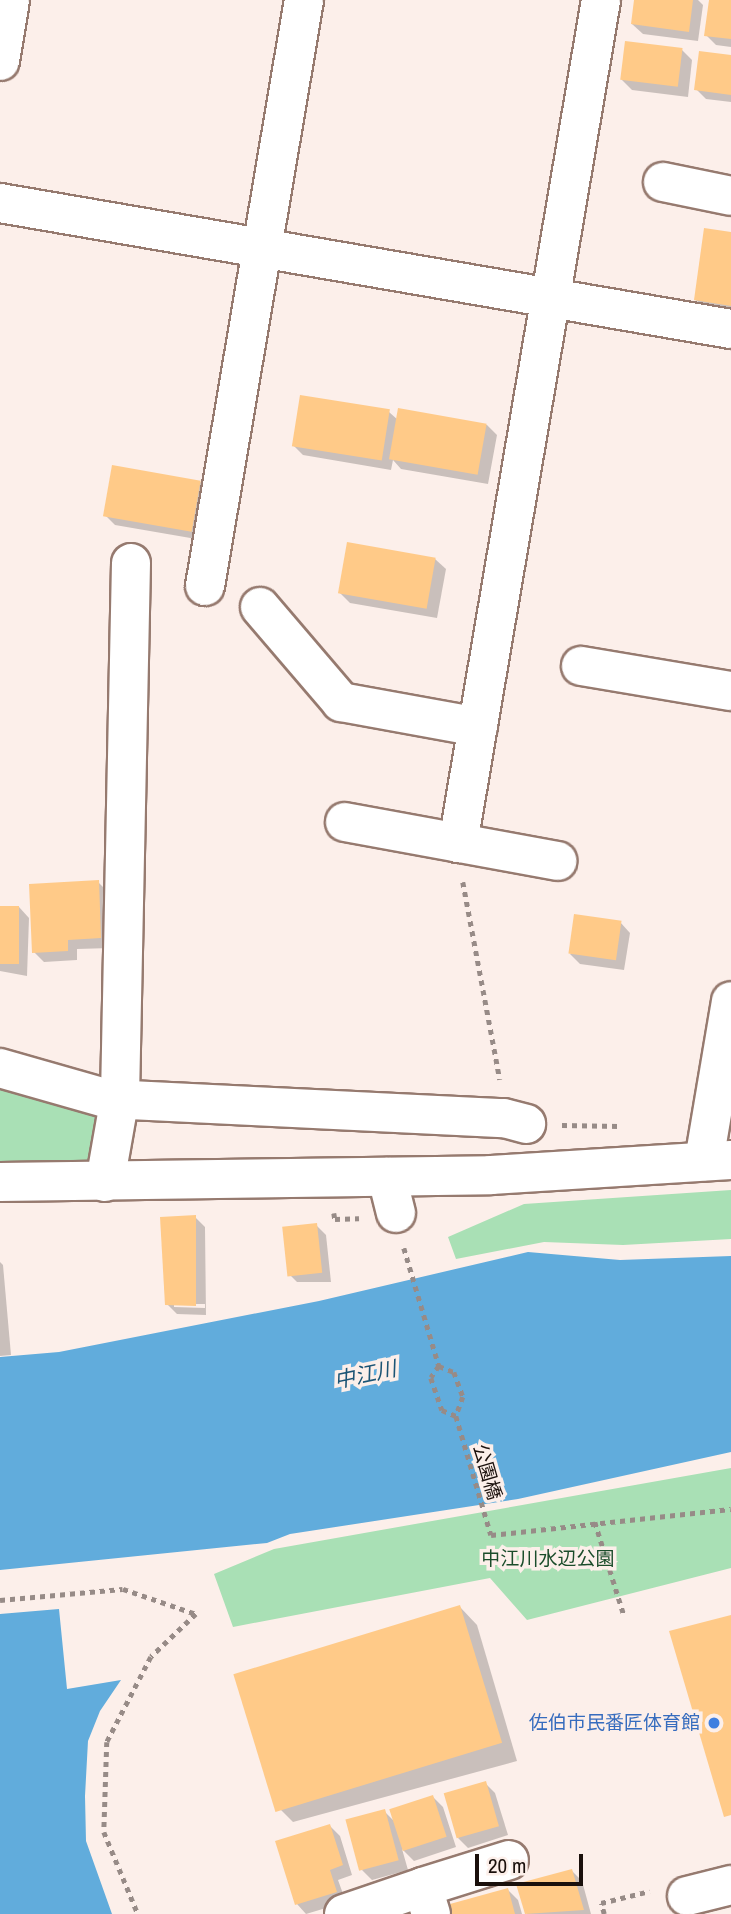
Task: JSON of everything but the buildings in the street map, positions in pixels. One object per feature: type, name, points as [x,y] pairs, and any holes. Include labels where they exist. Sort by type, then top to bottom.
[{"type":"street","points":[[0,61],[10,0]]},
{"type":"street","points":[[205,586],[304,0]]},
{"type":"street","points":[[458,843],[601,0]]},
{"type":"street","points":[[663,183],[731,196]]},
{"type":"street","points":[[0,203],[731,329]]},
{"type":"street","points":[[105,1182],[121,1097],[131,563]]},
{"type":"street","points":[[260,607],[341,702],[478,727]]},
{"type":"street","points":[[581,666],[731,691]]},
{"type":"street","points":[[345,822],[556,861]]},
{"type":"street","points":[[0,1182],[387,1177],[718,1161],[731,1001]]},
{"type":"street","points":[[0,1068],[109,1099],[121,1097],[515,1121]]},
{"type":"street","points":[[387,1177],[400,1230]]},
{"type":"street","points":[[344,1914],[427,1901],[509,1860]]},
{"type":"street","points":[[687,1896],[731,1885]]},
{"type":"path","points":[[458,843],[515,1121],[629,1127]]},
{"type":"path","name":"公園橋","points":[[400,1230],[439,1366],[431,1378],[442,1410],[456,1416]]},
{"type":"path","name":"公園橋","points":[[439,1366],[454,1372],[463,1397],[456,1416],[491,1535],[595,1522]]},
{"type":"path","points":[[624,1615],[595,1522],[731,1509]]},
{"type":"path","points":[[0,1600],[123,1589],[196,1614],[151,1657],[107,1742],[104,1832],[138,1914]]},
{"type":"path","points":[[604,1914],[601,1903],[650,1891],[687,1896]]},
{"type":"green space","points":[[0,1079],[106,1109],[92,1163],[0,1161]]},
{"type":"green space","points":[[731,1190],[731,1239],[623,1245],[544,1242],[456,1259],[448,1237],[524,1204]]},
{"type":"green space","name":"中江川水辺公園","points":[[731,1468],[731,1568],[527,1620],[490,1578],[233,1627],[214,1574],[274,1549]]},
{"type":"water","name":"中江川","points":[[528,1252],[620,1260],[731,1256],[731,1452],[518,1499],[290,1534],[267,1543],[0,1570],[0,1357],[59,1352],[319,1301]]},
{"type":"water","points":[[59,1609],[67,1689],[121,1680],[100,1711],[88,1741],[85,1796],[86,1841],[112,1914],[0,1914],[0,1614]]},
{"type":"place","name":"佐伯市民番匠体育館","points":[[714,1723]]}]
